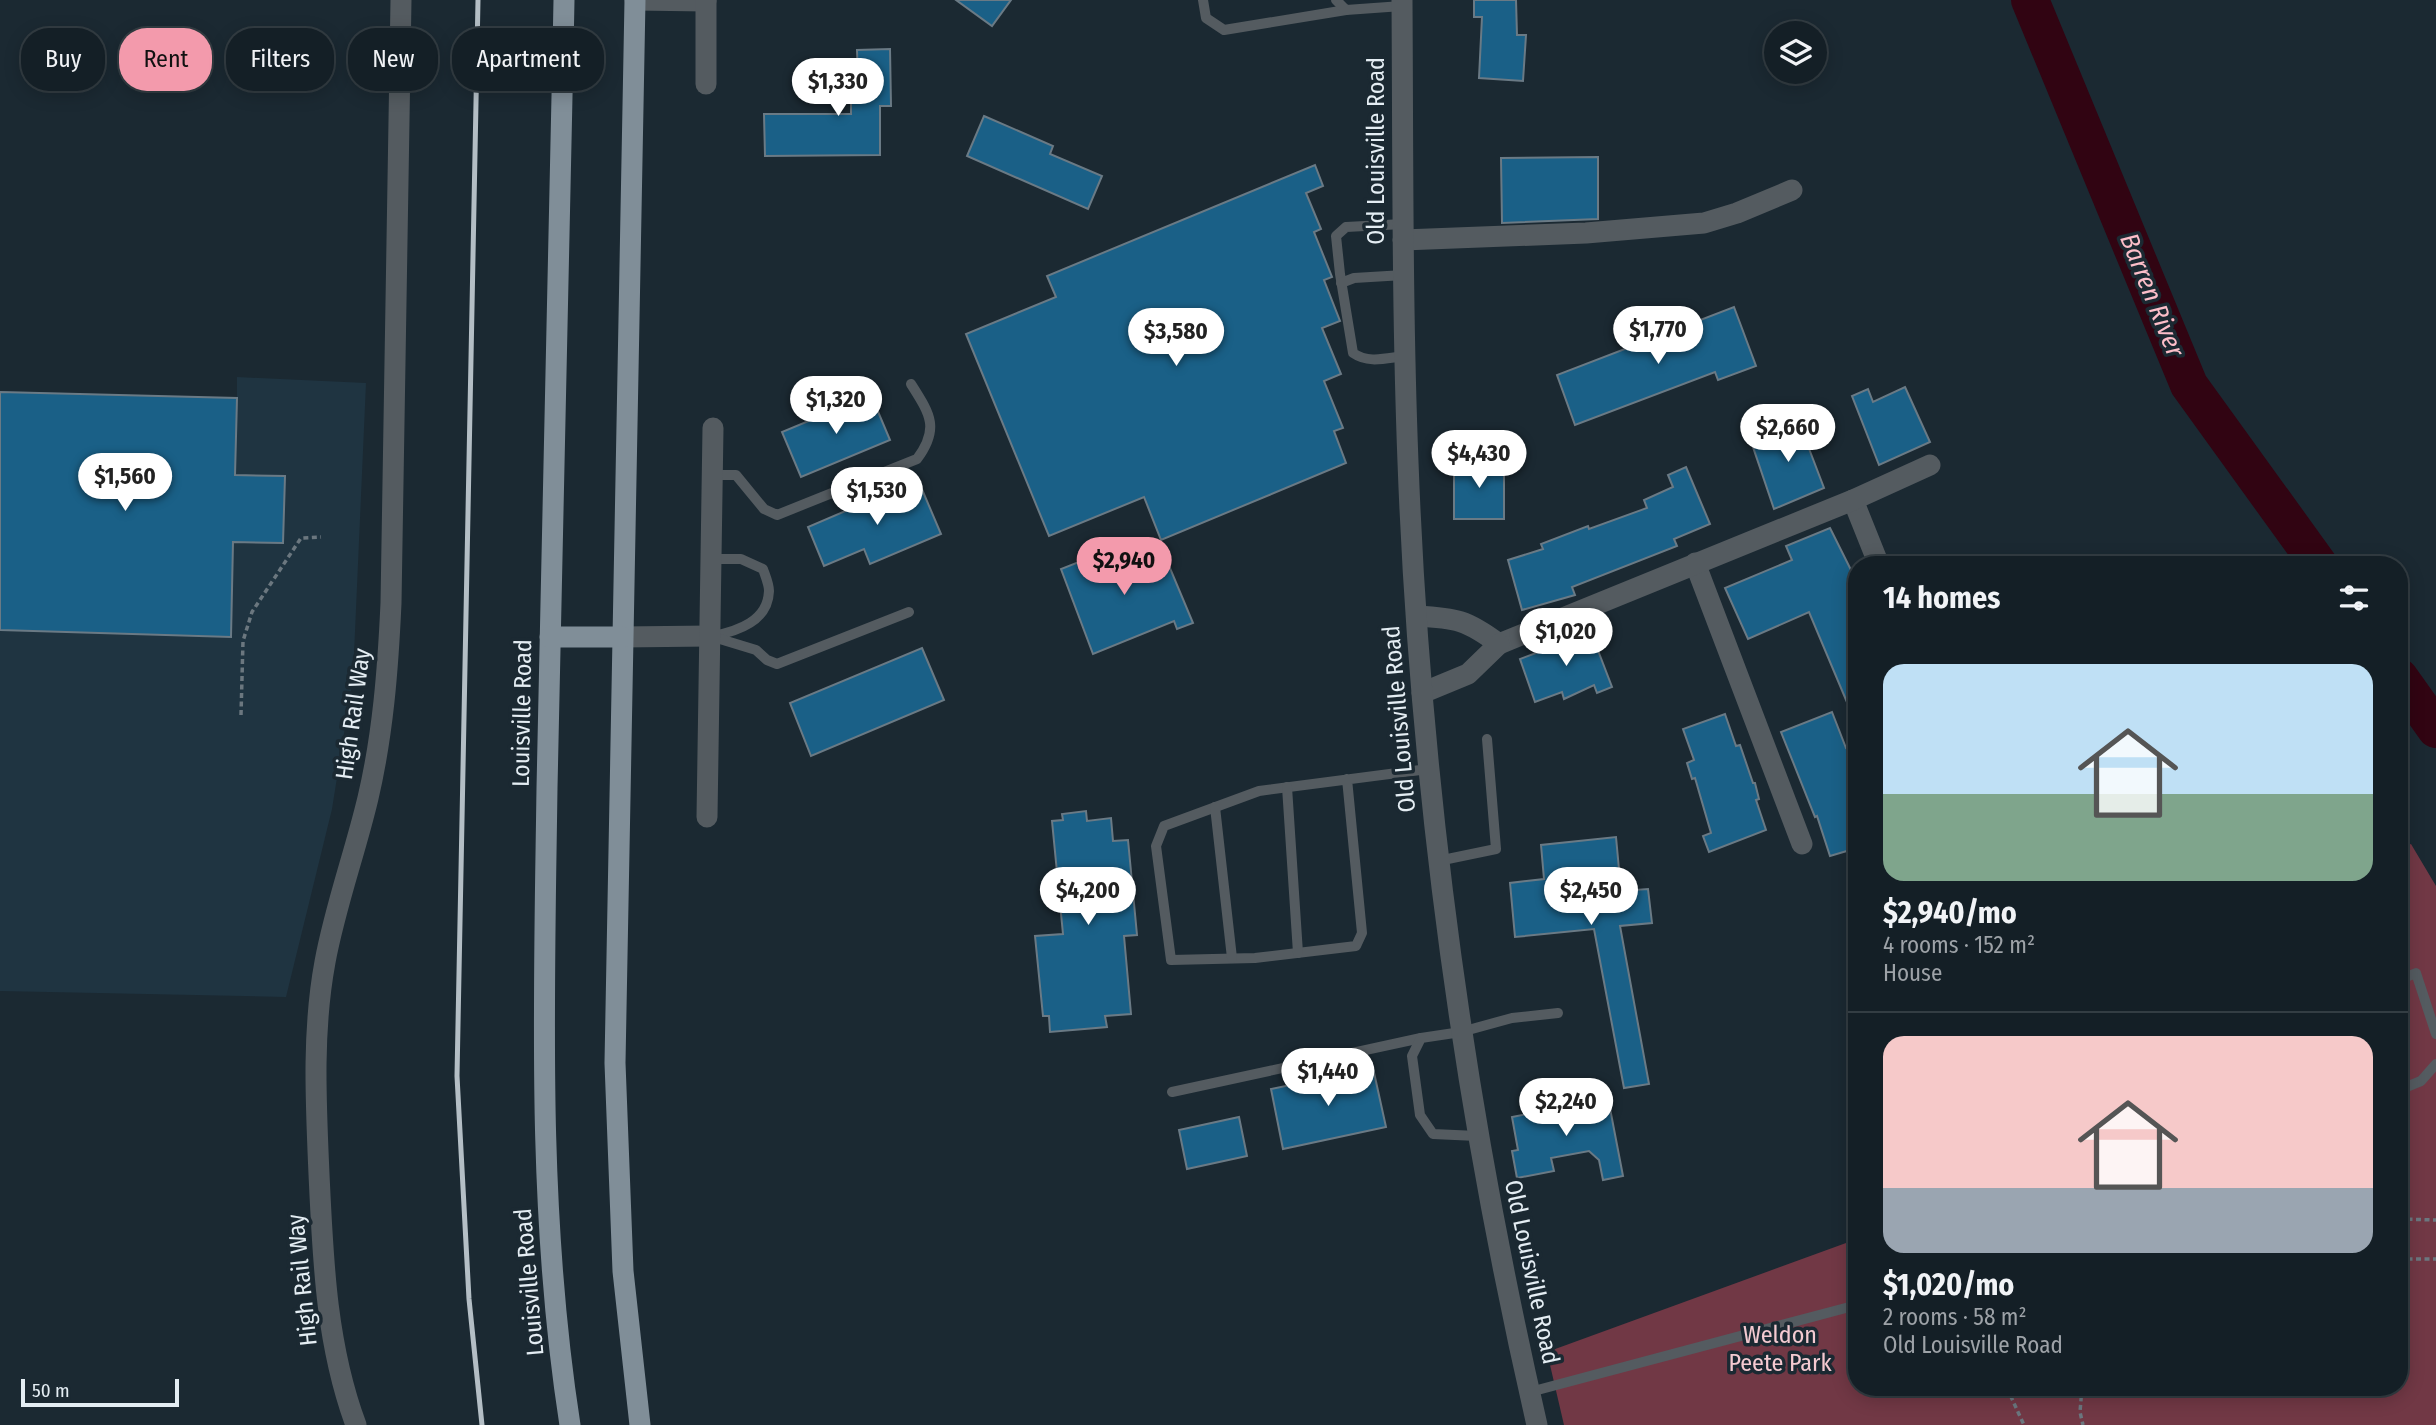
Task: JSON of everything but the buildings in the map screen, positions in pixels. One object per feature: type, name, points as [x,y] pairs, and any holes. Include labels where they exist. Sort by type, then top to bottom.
[{"type":"main road","name":"Louisville Road","points":[[564,0],[544,1012],[546,1173],[556,1308],[570,1425]]},
{"type":"main road","points":[[635,0],[615,976],[616,1130],[623,1271],[640,1425]]},
{"type":"main road","points":[[550,637],[622,637]]},
{"type":"street","name":"High Rail Way","points":[[356,1425],[338,1367],[326,1288],[317,1134],[317,1028],[325,961],[369,795],[386,685],[391,603],[401,0]]},
{"type":"street","points":[[635,0],[706,1],[706,84]]},
{"type":"street","name":"Old Louisville Road","points":[[1402,3],[1408,465],[1429,769],[1438,860],[1477,1136],[1508,1296],[1537,1425]]},
{"type":"street","points":[[1403,232],[1586,233],[1704,223],[1793,190]]},
{"type":"street","points":[[707,817],[713,428]]},
{"type":"street","points":[[1422,693],[1468,674],[1499,644],[1853,500],[1930,465]]},
{"type":"street","points":[[1853,500],[1875,556]]},
{"type":"street","points":[[1695,563],[1802,844]]},
{"type":"street","points":[[1417,616],[1451,618],[1477,627],[1499,644]]},
{"type":"street","points":[[622,637],[710,636]]},
{"type":"lane","points":[[1203,0],[1206,18],[1224,30],[1402,3]]},
{"type":"lane","points":[[1336,0],[1346,10]]},
{"type":"lane","points":[[1403,232],[1346,227],[1336,236],[1353,352],[1362,359],[1405,356]]},
{"type":"lane","points":[[1341,283],[1354,278],[1404,275]]},
{"type":"lane","points":[[712,475],[736,475],[764,509],[778,515],[918,459],[930,443],[930,414],[911,384]]},
{"type":"lane","points":[[710,636],[737,631],[761,615],[769,591],[763,569],[741,559],[711,559]]},
{"type":"lane","points":[[710,636],[756,650],[767,660],[777,664],[909,612]]},
{"type":"lane","points":[[1438,860],[1496,849],[1487,739]]},
{"type":"lane","points":[[1347,779],[1362,933],[1356,946],[1232,958],[1171,960],[1156,846],[1164,826],[1259,791],[1347,779],[1429,769]]},
{"type":"lane","points":[[1287,787],[1298,953]]},
{"type":"lane","points":[[1215,807],[1232,958]]},
{"type":"lane","points":[[2408,976],[2416,973],[2436,1034]]},
{"type":"lane","points":[[1172,1092],[1512,1018],[1558,1013]]},
{"type":"lane","points":[[1420,1038],[1412,1055],[1420,1115],[1433,1134],[1477,1136]]},
{"type":"lane","points":[[2408,1086],[2420,1081],[2436,1064]]},
{"type":"lane","points":[[1530,1392],[1848,1307]]},
{"type":"path","points":[[241,715],[243,641],[253,612],[301,538],[321,537]]},
{"type":"path","points":[[2408,1219],[2436,1220]]},
{"type":"path","points":[[2408,1259],[2436,1259]]},
{"type":"path","points":[[2011,1396],[2024,1425]]},
{"type":"path","points":[[2081,1396],[2080,1412],[2083,1425]]},
{"type":"shaded area","points":[[237,377],[366,383],[353,677],[332,809],[286,997],[0,991],[0,391],[237,398]]},
{"type":"green space","name":"Weldon Peete Park","points":[[2411,844],[2436,886],[2436,1425],[1564,1425],[1547,1352],[1848,1242],[1848,1396],[2408,1396],[2408,845]]},
{"type":"waterway","name":"Barren River","points":[[2030,0],[2189,385],[2312,556]]},
{"type":"waterway","name":"Barren River","points":[[2408,690],[2436,729]]},
{"type":"railway","points":[[478,0],[457,1076],[469,1299],[482,1425]]}]
